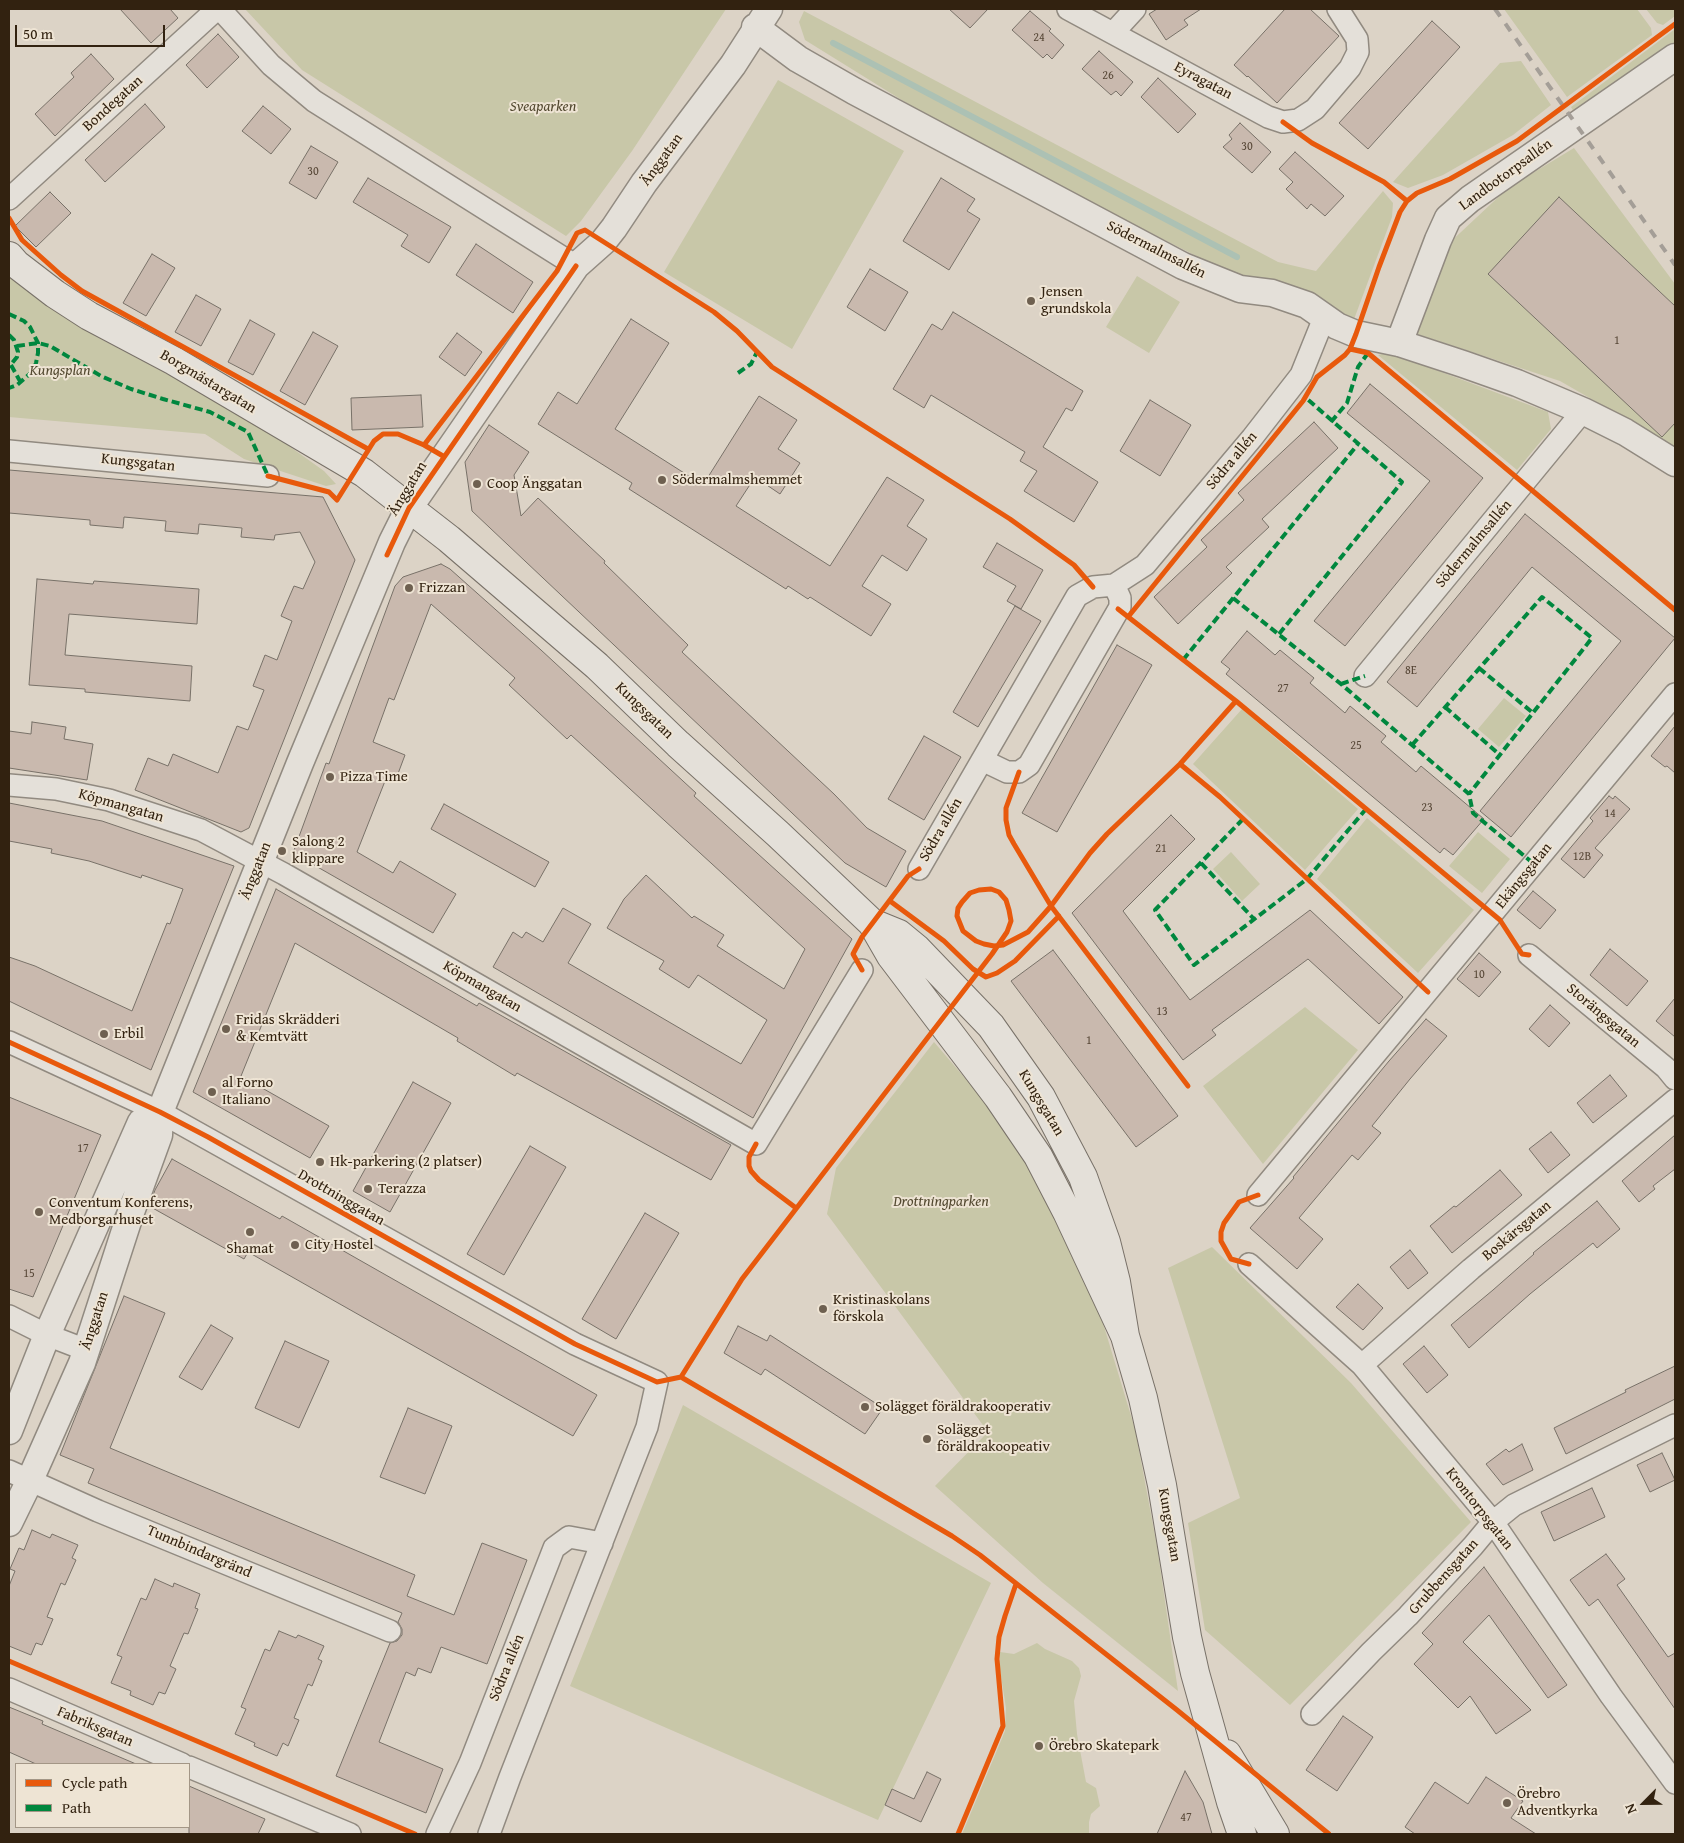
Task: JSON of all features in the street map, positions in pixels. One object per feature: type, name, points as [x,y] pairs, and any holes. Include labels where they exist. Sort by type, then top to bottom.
[{"type":"main road","name":"Borgmästargatan","points":[[9,256],[16,264],[55,294],[80,310],[174,361],[364,473],[408,508]]},
{"type":"main road","name":"Kungsgatan","points":[[408,508],[449,539],[597,666],[678,744],[778,834],[872,923],[891,956],[998,1096],[1038,1156],[1067,1212],[1125,1336]]},
{"type":"main road","name":"Kungsgatan","points":[[872,923],[899,934],[916,948],[991,1026],[1041,1097],[1083,1177],[1106,1242],[1116,1282],[1125,1336],[1144,1398],[1162,1485],[1187,1637],[1230,1802],[1242,1834]]},
{"type":"main road","name":"Kungsgatan","points":[[1206,1715],[1275,1834]]},
{"type":"street","name":"Bondegatan","points":[[9,199],[219,9]]},
{"type":"street","points":[[219,9],[271,65],[314,101],[576,266]]},
{"type":"street","name":"Eyragatan","points":[[1068,9],[1268,117],[1283,122],[1298,120],[1314,109],[1350,68],[1358,52],[1357,39],[1338,9]]},
{"type":"street","points":[[1113,33],[1135,9]]},
{"type":"street","name":"Änggatan","points":[[9,1523],[19,1475],[86,1350],[131,1212],[159,1135],[160,1112],[260,860],[408,508],[576,266],[603,242],[614,228],[644,183],[733,65],[762,18]]},
{"type":"street","name":"Södermalmsallén","points":[[762,18],[798,59],[854,91],[1183,266],[1240,289],[1272,293],[1307,305],[1337,326],[1356,334],[1399,343],[1508,380],[1583,411],[1625,432],[1675,463]]},
{"type":"street","name":"Landbotorpsallén","points":[[1399,343],[1448,218],[1470,199],[1675,57]]},
{"type":"street","name":"Södra allén","points":[[919,869],[1077,596],[1093,587],[1114,585],[1145,565],[1302,376],[1324,318]]},
{"type":"street","name":"Södermalmsallén","points":[[1364,676],[1583,411]]},
{"type":"street","name":"Kungsgatan","points":[[9,451],[268,476]]},
{"type":"street","points":[[982,760],[1007,772],[1019,772],[1029,765],[1120,607],[1120,598],[1114,585]]},
{"type":"street","name":"Ekängsgatan","points":[[1258,1196],[1675,694]]},
{"type":"street","name":"Köpmangatan","points":[[9,785],[56,789],[109,800],[201,830],[260,860],[756,1144],[862,970]]},
{"type":"street","name":"Storängsgatan","points":[[1529,955],[1666,1068],[1675,1079]]},
{"type":"street","name":"Drottninggatan","points":[[9,1042],[160,1112],[575,1344],[657,1382],[647,1427],[602,1543]]},
{"type":"street","name":"Boskärsgatan","points":[[1362,1365],[1471,1269],[1675,1100]]},
{"type":"street","points":[[9,1431],[47,1335],[141,1122],[160,1112]]},
{"type":"street","name":"Krontorpsgatan","points":[[1249,1264],[1362,1365],[1492,1522],[1611,1696],[1675,1784]]},
{"type":"street","points":[[9,1316],[47,1335],[86,1350]]},
{"type":"street","name":"Grubbensgatan","points":[[1312,1714],[1408,1616],[1473,1546],[1492,1522],[1514,1505],[1675,1425]]},
{"type":"street","name":"Tunnbindargränd","points":[[19,1475],[98,1511],[390,1631]]},
{"type":"street","name":"Södra allén","points":[[437,1834],[470,1763],[554,1548],[569,1537],[602,1543]]},
{"type":"street","points":[[489,1834],[602,1543]]},
{"type":"street","name":"Fabriksgatan","points":[[9,1689],[180,1763]]},
{"type":"street","points":[[190,1767],[350,1834]]},
{"type":"green space","name":"Sveaparken","points":[[245,9],[726,9],[632,151],[581,221],[566,236],[302,70]]},
{"type":"green space","points":[[1504,9],[1637,9],[1651,28],[1652,35],[1567,97]]},
{"type":"green space","points":[[1646,9],[1675,9],[1675,16],[1663,25],[1657,23]]},
{"type":"green space","points":[[804,11],[1278,262],[1316,271],[1383,191],[1393,203],[1392,217],[1353,322],[1298,293],[1220,268],[913,107],[805,40],[799,22]]},
{"type":"green space","points":[[1675,29],[1675,44],[1575,114],[1571,107]]},
{"type":"green space","points":[[1521,61],[1551,105],[1513,135],[1443,175],[1408,188],[1393,182],[1500,63]]},
{"type":"green space","points":[[778,80],[904,151],[792,349],[664,272]]},
{"type":"green space","points":[[1574,148],[1675,284],[1675,447],[1560,381],[1411,332],[1445,247],[1508,188]]},
{"type":"green space","points":[[1137,276],[1180,302],[1149,353],[1106,327]]},
{"type":"green space","name":"Kungsplan","points":[[9,277],[95,336],[186,384],[275,436],[324,471],[336,484],[326,486],[244,459],[205,434],[9,417]]},
{"type":"green space","points":[[1388,352],[1548,412],[1551,429],[1517,470],[1378,355]]},
{"type":"green space","points":[[1504,698],[1526,716],[1499,747],[1478,729]]},
{"type":"green space","points":[[1242,709],[1358,809],[1305,870],[1193,764]]},
{"type":"green space","points":[[1367,818],[1474,910],[1418,973],[1317,879]]},
{"type":"green space","points":[[1478,832],[1510,859],[1482,893],[1449,866]]},
{"type":"green space","points":[[1231,852],[1260,884],[1242,901],[1213,869]]},
{"type":"green space","points":[[1305,1007],[1358,1050],[1263,1164],[1203,1086]]},
{"type":"green space","name":"Drottningparken","points":[[934,1042],[1025,1148],[1093,1290],[1135,1429],[1157,1546],[1178,1691],[1043,1583],[935,1486],[988,1432],[827,1214],[836,1168]]},
{"type":"green space","points":[[1212,1247],[1351,1383],[1471,1522],[1290,1705],[1205,1630],[1188,1523],[1240,1498],[1168,1268]]},
{"type":"green space","points":[[683,1405],[991,1583],[878,1820],[570,1686]]},
{"type":"green space","name":"Örebro Skatepark","points":[[1037,1643],[1045,1649],[1072,1661],[1079,1668],[1081,1676],[1074,1701],[1077,1734],[1086,1782],[1096,1788],[1100,1806],[1091,1814],[1089,1833],[1091,1834],[962,1834],[1005,1731],[1006,1708],[1000,1670],[1000,1652],[1014,1654]]},
{"type":"building","points":[[120,9],[170,9],[178,18],[151,43]]},
{"type":"building","points":[[949,9],[988,9],[970,28]]},
{"type":"building","points":[[1157,9],[1201,9],[1184,20],[1188,25],[1166,40],[1149,14]]},
{"type":"building","points":[[1285,9],[1310,9],[1339,36],[1277,103],[1234,65]]},
{"type":"building","points":[[1030,11],[1051,29],[1049,31],[1064,45],[1052,59],[1047,54],[1043,58],[1012,30]]},
{"type":"building","points":[[1432,21],[1460,47],[1368,149],[1339,123]]},
{"type":"building","points":[[218,34],[239,57],[207,88],[186,65]]},
{"type":"building","points":[[1099,51],[1133,82],[1121,96],[1116,91],[1111,95],[1082,69]]},
{"type":"building","points":[[91,54],[114,79],[55,136],[35,114],[74,77],[71,73]]},
{"type":"building","points":[[1158,78],[1196,114],[1178,133],[1141,97]]},
{"type":"building","points":[[145,104],[165,127],[105,182],[85,160]]},
{"type":"building","points":[[263,106],[291,129],[271,154],[242,131]]},
{"type":"building","points":[[1240,123],[1271,152],[1252,173],[1223,147],[1232,139],[1229,135]]},
{"type":"building","points":[[311,146],[338,162],[316,199],[289,183]]},
{"type":"building","points":[[1295,152],[1344,196],[1325,216],[1311,204],[1307,209],[1286,189],[1293,182],[1279,169]]},
{"type":"building","points":[[368,178],[451,227],[429,263],[401,246],[408,235],[353,202]]},
{"type":"building","points":[[941,178],[975,199],[967,211],[980,219],[949,270],[903,241]]},
{"type":"building","points":[[50,192],[71,213],[36,247],[15,226]]},
{"type":"building","points":[[1559,197],[1675,306],[1675,423],[1662,437],[1488,274]]},
{"type":"building","points":[[476,244],[533,282],[513,313],[456,275]]},
{"type":"building","points":[[152,254],[175,268],[146,316],[123,303]]},
{"type":"building","points":[[870,269],[908,292],[885,331],[847,307]]},
{"type":"building","points":[[196,295],[221,309],[201,346],[175,332]]},
{"type":"building","points":[[953,312],[1083,391],[1072,411],[1066,408],[1043,447],[1098,482],[1074,522],[1024,491],[1037,471],[1020,461],[1025,452],[931,395],[924,408],[893,389],[932,324],[942,330]]},
{"type":"building","name":"Södermalmshemmet","points":[[631,319],[669,343],[615,429],[703,485],[759,396],[797,420],[778,449],[800,463],[780,494],[755,477],[736,506],[830,566],[887,477],[924,500],[907,526],[927,539],[907,571],[882,555],[862,586],[891,604],[871,636],[810,597],[808,599],[788,586],[786,589],[629,489],[632,483],[538,424],[558,392],[577,404]]},
{"type":"building","points":[[250,320],[275,334],[253,375],[228,362]]},
{"type":"building","points":[[313,332],[338,346],[305,405],[280,391]]},
{"type":"building","points":[[457,333],[482,352],[465,376],[439,357]]},
{"type":"building","points":[[1370,384],[1483,478],[1345,646],[1314,621],[1430,481],[1347,413]]},
{"type":"building","points":[[421,395],[423,427],[352,430],[351,398]]},
{"type":"building","points":[[1150,400],[1191,425],[1160,476],[1120,451]]},
{"type":"building","points":[[1314,422],[1338,448],[1262,519],[1269,527],[1226,567],[1232,573],[1178,624],[1154,597],[1207,547],[1201,540],[1244,500],[1238,493]]},
{"type":"building","points":[[489,425],[529,452],[514,475],[521,516],[538,498],[605,561],[604,563],[688,645],[682,652],[834,794],[867,828],[906,851],[886,887],[845,863],[472,511],[465,462]]},
{"type":"building","points":[[9,470],[323,497],[355,560],[249,828],[241,832],[135,790],[148,758],[168,766],[173,754],[218,773],[237,726],[248,730],[264,690],[253,686],[265,655],[277,660],[292,621],[281,616],[294,586],[303,589],[315,562],[300,532],[275,535],[274,540],[241,537],[242,528],[199,524],[198,534],[165,531],[166,521],[124,517],[123,528],[90,525],[90,520],[9,513]]},
{"type":"building","points":[[1525,514],[1675,638],[1511,837],[1480,811],[1621,641],[1532,567],[1417,707],[1387,682]]},
{"type":"building","points":[[997,543],[1043,570],[1021,609],[1007,601],[1016,586],[983,567]]},
{"type":"building","points":[[441,564],[450,569],[541,650],[696,793],[694,796],[852,939],[753,1118],[493,967],[513,932],[522,938],[526,932],[543,942],[563,908],[591,924],[568,963],[741,1064],[767,1020],[698,975],[689,988],[659,969],[664,961],[607,928],[624,899],[646,875],[692,918],[694,916],[724,935],[717,946],[784,989],[805,949],[571,735],[567,739],[509,685],[515,678],[431,604],[394,700],[389,698],[373,742],[405,755],[396,779],[387,776],[357,852],[393,873],[400,861],[456,894],[433,933],[293,853],[326,763],[329,764],[395,586],[403,577]]},
{"type":"building","points":[[37,579],[93,584],[94,581],[199,589],[197,624],[69,614],[65,655],[192,666],[190,701],[85,692],[85,689],[29,685]]},
{"type":"building","points":[[1015,606],[1041,621],[978,727],[953,712]]},
{"type":"building","points":[[1247,631],[1275,655],[1280,650],[1314,678],[1310,683],[1345,713],[1350,706],[1386,736],[1381,742],[1416,772],[1421,766],[1484,819],[1453,855],[1444,848],[1440,853],[1226,674],[1230,669],[1221,662]]},
{"type":"building","points":[[1117,645],[1152,665],[1057,832],[1022,813]]},
{"type":"building","points":[[32,722],[66,727],[64,739],[93,744],[87,780],[9,768],[9,731],[31,734]]},
{"type":"building","points":[[1675,726],[1675,773],[1651,756]]},
{"type":"building","points":[[924,736],[961,757],[924,820],[888,799]]},
{"type":"building","points":[[1609,796],[1613,799],[1615,796],[1630,809],[1595,848],[1603,855],[1584,878],[1561,859],[1593,821],[1590,818]]},
{"type":"building","points":[[9,803],[102,821],[234,866],[151,1070],[9,1001],[9,957],[35,966],[132,1011],[167,923],[170,924],[183,889],[142,875],[141,878],[89,861],[51,853],[52,849],[9,841]]},
{"type":"building","points":[[444,804],[549,862],[535,887],[431,829]]},
{"type":"building","points":[[1171,815],[1195,839],[1123,911],[1190,1000],[1310,910],[1403,997],[1379,1024],[1308,959],[1212,1030],[1216,1035],[1183,1060],[1072,913]]},
{"type":"building","points":[[276,889],[477,1006],[479,1003],[731,1145],[711,1180],[517,1073],[515,1076],[457,1041],[458,1038],[295,943],[241,1076],[329,1126],[310,1158],[193,1092]]},
{"type":"building","points":[[1533,891],[1556,910],[1540,929],[1517,910]]},
{"type":"building","points":[[1610,949],[1648,981],[1627,1006],[1590,975]]},
{"type":"building","points":[[1053,950],[1178,1116],[1136,1147],[1011,981]]},
{"type":"building","points":[[1479,953],[1501,972],[1479,997],[1457,979]]},
{"type":"building","points":[[1675,998],[1675,1037],[1656,1021]]},
{"type":"building","points":[[1550,1005],[1570,1023],[1549,1047],[1529,1029]]},
{"type":"building","points":[[1426,1019],[1447,1036],[1372,1126],[1381,1133],[1358,1160],[1352,1155],[1299,1218],[1323,1239],[1297,1269],[1250,1228]]},
{"type":"building","points":[[1610,1075],[1627,1096],[1593,1123],[1577,1103]]},
{"type":"building","points":[[413,1082],[451,1103],[390,1212],[353,1191]]},
{"type":"building","name":"Conventum Konferens, Medborgarhuset","points":[[9,1097],[101,1135],[33,1297],[9,1289]]},
{"type":"building","points":[[1551,1132],[1570,1155],[1548,1173],[1529,1149]]},
{"type":"building","points":[[1675,1135],[1675,1169],[1653,1186],[1655,1189],[1639,1202],[1622,1181]]},
{"type":"building","points":[[530,1146],[566,1167],[504,1275],[467,1254]]},
{"type":"building","points":[[172,1159],[280,1219],[282,1216],[597,1395],[573,1436],[248,1252],[244,1259],[149,1206],[155,1190]]},
{"type":"building","points":[[1500,1170],[1522,1195],[1452,1253],[1430,1226]]},
{"type":"building","points":[[1597,1201],[1620,1229],[1597,1248],[1593,1243],[1530,1294],[1469,1348],[1451,1325],[1533,1253]]},
{"type":"building","points":[[645,1213],[679,1233],[616,1339],[582,1319]]},
{"type":"building","points":[[1410,1250],[1428,1273],[1408,1289],[1390,1267]]},
{"type":"building","points":[[1358,1284],[1383,1308],[1363,1330],[1336,1307]]},
{"type":"building","points":[[124,1296],[165,1313],[110,1448],[415,1575],[407,1596],[454,1615],[482,1543],[527,1560],[487,1664],[441,1647],[431,1673],[418,1668],[415,1676],[406,1672],[379,1742],[443,1769],[426,1813],[336,1776],[390,1643],[397,1641],[402,1635],[402,1629],[398,1622],[402,1613],[88,1483],[94,1469],[60,1455]]},
{"type":"building","points":[[211,1325],[233,1338],[202,1390],[179,1377]]},
{"type":"building","points":[[738,1326],[767,1341],[770,1335],[883,1408],[865,1434],[765,1369],[761,1375],[724,1353]]},
{"type":"building","points":[[285,1341],[329,1361],[299,1428],[255,1408]]},
{"type":"building","points":[[1424,1346],[1448,1375],[1427,1393],[1403,1364]]},
{"type":"building","points":[[1675,1366],[1675,1399],[1566,1454],[1554,1428]]},
{"type":"building","points":[[408,1408],[452,1426],[425,1494],[380,1477]]},
{"type":"building","points":[[1522,1444],[1533,1470],[1503,1485],[1486,1464],[1506,1449],[1509,1452]]},
{"type":"building","points":[[1662,1453],[1675,1480],[1650,1492],[1637,1465]]},
{"type":"building","points":[[1592,1488],[1605,1517],[1554,1541],[1541,1512]]},
{"type":"building","points":[[32,1530],[50,1538],[52,1534],[78,1545],[72,1558],[76,1560],[65,1585],[61,1583],[47,1617],[53,1619],[42,1645],[36,1643],[31,1655],[9,1646],[9,1586],[15,1571],[10,1569],[19,1548],[24,1550]]},
{"type":"building","points":[[1606,1554],[1625,1579],[1617,1585],[1668,1657],[1675,1653],[1675,1709],[1598,1599],[1589,1606],[1570,1580]]},
{"type":"building","points":[[1484,1567],[1567,1685],[1548,1698],[1489,1615],[1463,1642],[1531,1710],[1496,1734],[1470,1696],[1458,1708],[1414,1664],[1433,1644],[1422,1633]]},
{"type":"building","points":[[155,1579],[173,1587],[174,1583],[200,1594],[195,1608],[198,1609],[188,1634],[184,1633],[170,1666],[176,1669],[165,1694],[159,1692],[153,1705],[130,1695],[131,1691],[111,1683],[122,1657],[117,1655],[141,1598],[146,1600]]},
{"type":"building","points":[[279,1631],[296,1638],[298,1635],[324,1646],[318,1659],[322,1661],[312,1686],[308,1684],[294,1718],[299,1720],[288,1746],[283,1743],[277,1756],[254,1746],[255,1743],[235,1734],[246,1709],[241,1707],[265,1649],[270,1651]]},
{"type":"building","points":[[9,1707],[43,1721],[42,1724],[134,1763],[34,1763],[9,1752]]},
{"type":"building","points":[[1343,1716],[1373,1737],[1337,1791],[1306,1770]]},
{"type":"building","points":[[1185,1771],[1203,1802],[1212,1834],[1157,1834]]},
{"type":"building","points":[[927,1772],[941,1779],[921,1822],[885,1805],[892,1789],[914,1799]]},
{"type":"building","points":[[1486,1777],[1523,1801],[1511,1818],[1536,1834],[1415,1834],[1405,1827],[1435,1782],[1468,1804]]},
{"type":"building","points":[[190,1786],[265,1819],[258,1834],[189,1834]]},
{"type":"waterway","points":[[833,43],[1237,257]]},
{"type":"railway","points":[[1495,9],[1675,265]]},
{"type":"marked path","points":[[9,314],[24,321],[30,327],[38,343],[36,363],[32,372],[17,385],[9,388]]},
{"type":"marked path","points":[[9,335],[14,340],[18,352],[17,357],[9,367]]},
{"type":"marked path","points":[[17,346],[38,343],[50,346],[101,376],[131,389],[210,412],[248,432],[268,476],[272,477]]},
{"type":"marked path","points":[[738,373],[751,364],[757,352]]},
{"type":"marked path","points":[[1331,422],[1347,403],[1358,367],[1368,353]]},
{"type":"marked path","points":[[11,365],[21,383]]},
{"type":"marked path","points":[[1279,634],[1402,482],[1305,397]]},
{"type":"marked path","points":[[1183,660],[1358,444]]},
{"type":"marked path","points":[[1412,745],[1542,597],[1592,638],[1469,794]]},
{"type":"marked path","points":[[1233,598],[1341,684],[1469,794],[1473,813],[1534,864]]},
{"type":"marked path","points":[[1479,668],[1533,713]]},
{"type":"marked path","points":[[1341,684],[1365,676]]},
{"type":"marked path","points":[[1445,707],[1500,755]]},
{"type":"marked path","points":[[1243,819],[1155,910],[1194,965],[1307,879],[1366,809]]},
{"type":"marked path","points":[[1201,863],[1254,919]]},
{"type":"cycle path","points":[[1128,617],[1303,401],[1317,377],[1350,349],[1400,212],[1407,201],[1417,193],[1450,179],[1517,141],[1675,24]]},
{"type":"cycle path","points":[[1283,122],[1312,143],[1384,182],[1407,201]]},
{"type":"cycle path","points":[[9,218],[22,240],[82,291],[368,449]]},
{"type":"cycle path","points":[[424,445],[557,271],[577,233],[585,230],[714,312],[737,331],[772,367],[1010,519],[1074,565],[1093,587]]},
{"type":"cycle path","points":[[387,555],[409,508],[576,266]]},
{"type":"cycle path","points":[[1350,349],[1368,353],[1675,610]]},
{"type":"cycle path","points":[[268,476],[329,492],[337,500],[374,441],[383,434],[398,434],[424,445],[443,456]]},
{"type":"cycle path","points":[[1118,609],[1236,701],[1500,920],[1522,954],[1529,955]]},
{"type":"cycle path","points":[[9,1042],[160,1112],[208,1137],[575,1344],[657,1382],[681,1377],[742,1279],[992,954],[1007,932],[1011,921],[1009,910],[1006,900],[999,892],[991,889],[979,890],[970,893],[962,902],[958,908],[957,916],[963,931],[976,941],[994,946],[1003,945],[1028,932],[1051,906],[1090,853],[1107,834],[1180,764],[1236,701]]},
{"type":"cycle path","points":[[1180,764],[1220,797],[1428,992]]},
{"type":"cycle path","points":[[1019,772],[1006,808],[1009,835],[1051,906],[1188,1086]]},
{"type":"cycle path","points":[[862,970],[853,954],[862,937],[908,876],[919,869]]},
{"type":"cycle path","points":[[890,901],[944,941],[973,969],[986,977],[997,973],[1015,961],[1059,916]]},
{"type":"cycle path","points":[[756,1144],[749,1157],[751,1171],[759,1180],[796,1208]]},
{"type":"cycle path","points":[[1249,1264],[1231,1259],[1221,1241],[1221,1232],[1224,1223],[1239,1202],[1258,1195]]},
{"type":"cycle path","points":[[681,1377],[952,1536],[980,1555],[1177,1710],[1329,1834]]},
{"type":"cycle path","points":[[958,1834],[1003,1726],[997,1659],[999,1637],[1016,1584]]},
{"type":"cycle path","points":[[9,1661],[415,1834]]},
{"type":"place","name":"Jensen grundskola","points":[[1031,301]]},
{"type":"place","name":"Södermalmshemmet","points":[[662,480]]},
{"type":"place","name":"Coop Änggatan","points":[[477,484]]},
{"type":"place","name":"Frizzan","points":[[409,588]]},
{"type":"place","name":"Pizza Time","points":[[330,777]]},
{"type":"place","name":"Salong 2 klippare","points":[[282,851]]},
{"type":"place","name":"Fridas Skrädderi & Kemtvätt","points":[[226,1029]]},
{"type":"place","name":"Erbil","points":[[104,1034]]},
{"type":"place","name":"al Forno Italiano","points":[[212,1092]]},
{"type":"place","name":"Hk-parkering (2 platser)","points":[[320,1162]]},
{"type":"place","name":"Terazza","points":[[368,1189]]},
{"type":"place","name":"Conventum Konferens, Medborgarhuset","points":[[39,1212]]},
{"type":"place","name":"Shamat","points":[[250,1232]]},
{"type":"place","name":"City Hostel","points":[[295,1245]]},
{"type":"place","name":"Kristinaskolans förskola","points":[[823,1309]]},
{"type":"place","name":"Solägget föräldrakooperativ","points":[[865,1407]]},
{"type":"place","name":"Solägget föräldrakoopeativ","points":[[927,1439]]},
{"type":"place","name":"Örebro Skatepark","points":[[1039,1746]]},
{"type":"place","name":"Örebro Adventkyrka","points":[[1507,1803]]}]
